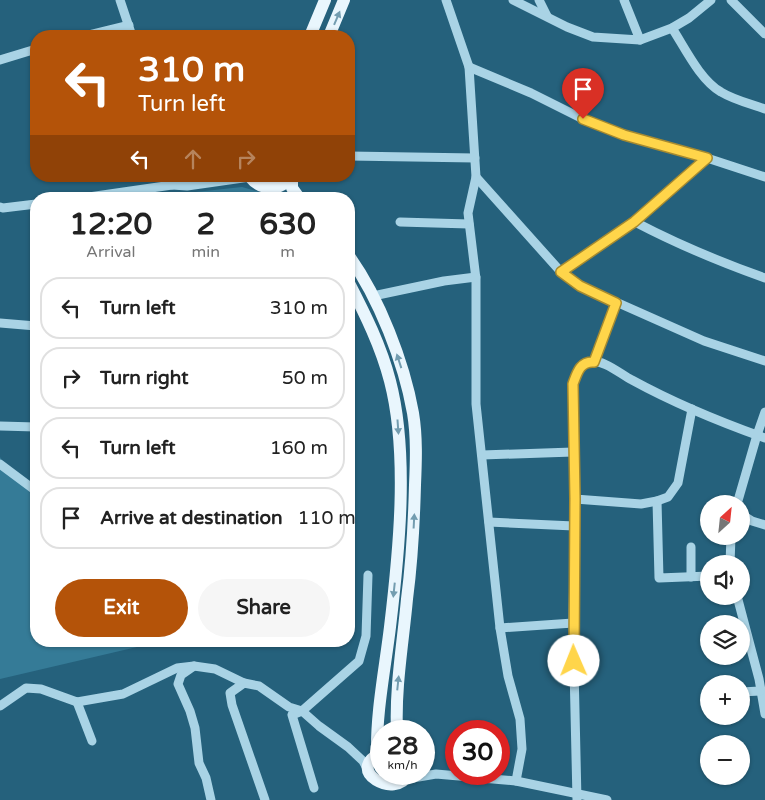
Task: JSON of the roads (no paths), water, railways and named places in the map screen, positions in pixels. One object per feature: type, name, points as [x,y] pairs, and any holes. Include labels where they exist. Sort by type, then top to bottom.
[{"type":"main road","points":[[312,30],[325,0]]},
{"type":"main road","points":[[332,30],[344,0]]},
{"type":"main road","points":[[254,182],[268,188],[272,192]]},
{"type":"main road","points":[[268,188],[283,185],[286,182]]},
{"type":"main road","points":[[355,265],[373,296],[388,329],[413,414],[416,456],[412,556],[396,705],[397,720]]},
{"type":"main road","points":[[355,295],[378,346],[390,381],[397,415],[400,450],[400,516],[392,614],[377,720]]},
{"type":"main road","points":[[370,767],[368,771],[370,781]]},
{"type":"main road","points":[[374,785],[380,792],[392,791],[401,785]]},
{"type":"street","points":[[120,0],[130,30]]},
{"type":"street","points":[[446,0],[469,67],[476,177],[468,213],[476,277],[476,404],[500,628],[508,676],[520,719],[522,749],[516,781]]},
{"type":"street","points":[[513,0],[567,27],[593,37],[640,40],[672,28],[689,18],[711,0]]},
{"type":"street","points":[[521,0],[537,11]]},
{"type":"street","points":[[538,0],[547,16]]},
{"type":"street","points":[[624,0],[640,40]]},
{"type":"street","points":[[731,0],[765,34]]},
{"type":"street","points":[[109,30],[129,25]]},
{"type":"street","points":[[672,28],[703,75],[714,87],[722,93],[765,110]]},
{"type":"street","points":[[0,60],[30,51]]},
{"type":"street","points":[[469,67],[531,93],[583,119],[624,135],[707,158],[765,178]]},
{"type":"street","points":[[355,156],[475,158]]},
{"type":"street","points":[[561,272],[634,222],[707,158]]},
{"type":"street","points":[[476,177],[561,272],[580,286],[704,341],[765,360]]},
{"type":"street","points":[[112,192],[165,182]]},
{"type":"street","points":[[173,182],[187,186],[215,182]]},
{"type":"street","points":[[1,209],[30,205]]},
{"type":"street","points":[[400,222],[469,224]]},
{"type":"street","points":[[634,222],[674,243],[720,263],[765,278]]},
{"type":"street","points":[[373,296],[434,283],[476,277]]},
{"type":"street","points":[[594,362],[616,303]]},
{"type":"street","points":[[0,323],[30,326]]},
{"type":"street","points":[[577,797],[573,623],[575,499],[573,384],[578,368],[589,362],[599,362],[633,381],[692,409],[761,436]]},
{"type":"street","points":[[575,499],[641,504],[657,501],[668,496],[678,483],[692,409]]},
{"type":"street","points":[[740,495],[761,436],[765,412]]},
{"type":"street","points":[[0,426],[30,427]]},
{"type":"street","points":[[482,455],[573,452]]},
{"type":"street","points":[[0,464],[30,486]]},
{"type":"street","points":[[0,474],[10,471]]},
{"type":"street","points":[[657,501],[659,578],[700,576]]},
{"type":"street","points":[[750,520],[765,525]]},
{"type":"street","points":[[490,522],[574,526]]},
{"type":"street","points":[[691,547],[691,576]]},
{"type":"street","points":[[314,788],[292,715],[302,711],[359,661],[366,636],[368,575]]},
{"type":"street","points":[[740,605],[762,678],[760,691],[765,714]]},
{"type":"street","points":[[500,628],[573,623]]},
{"type":"street","points":[[194,666],[181,675],[178,684],[195,728],[199,763],[206,778],[211,800]]},
{"type":"street","points":[[0,707],[26,688],[41,689],[77,702],[123,694],[177,668],[194,666],[215,669],[244,683],[259,686],[289,707],[302,711],[348,747],[363,761],[368,771]]},
{"type":"street","points":[[244,683],[230,693],[232,705],[265,800]]},
{"type":"street","points":[[750,692],[760,691]]},
{"type":"street","points":[[77,702],[92,741]]},
{"type":"street","points":[[348,747],[370,753]]},
{"type":"street","points":[[436,774],[516,781],[577,797],[607,800]]}]
